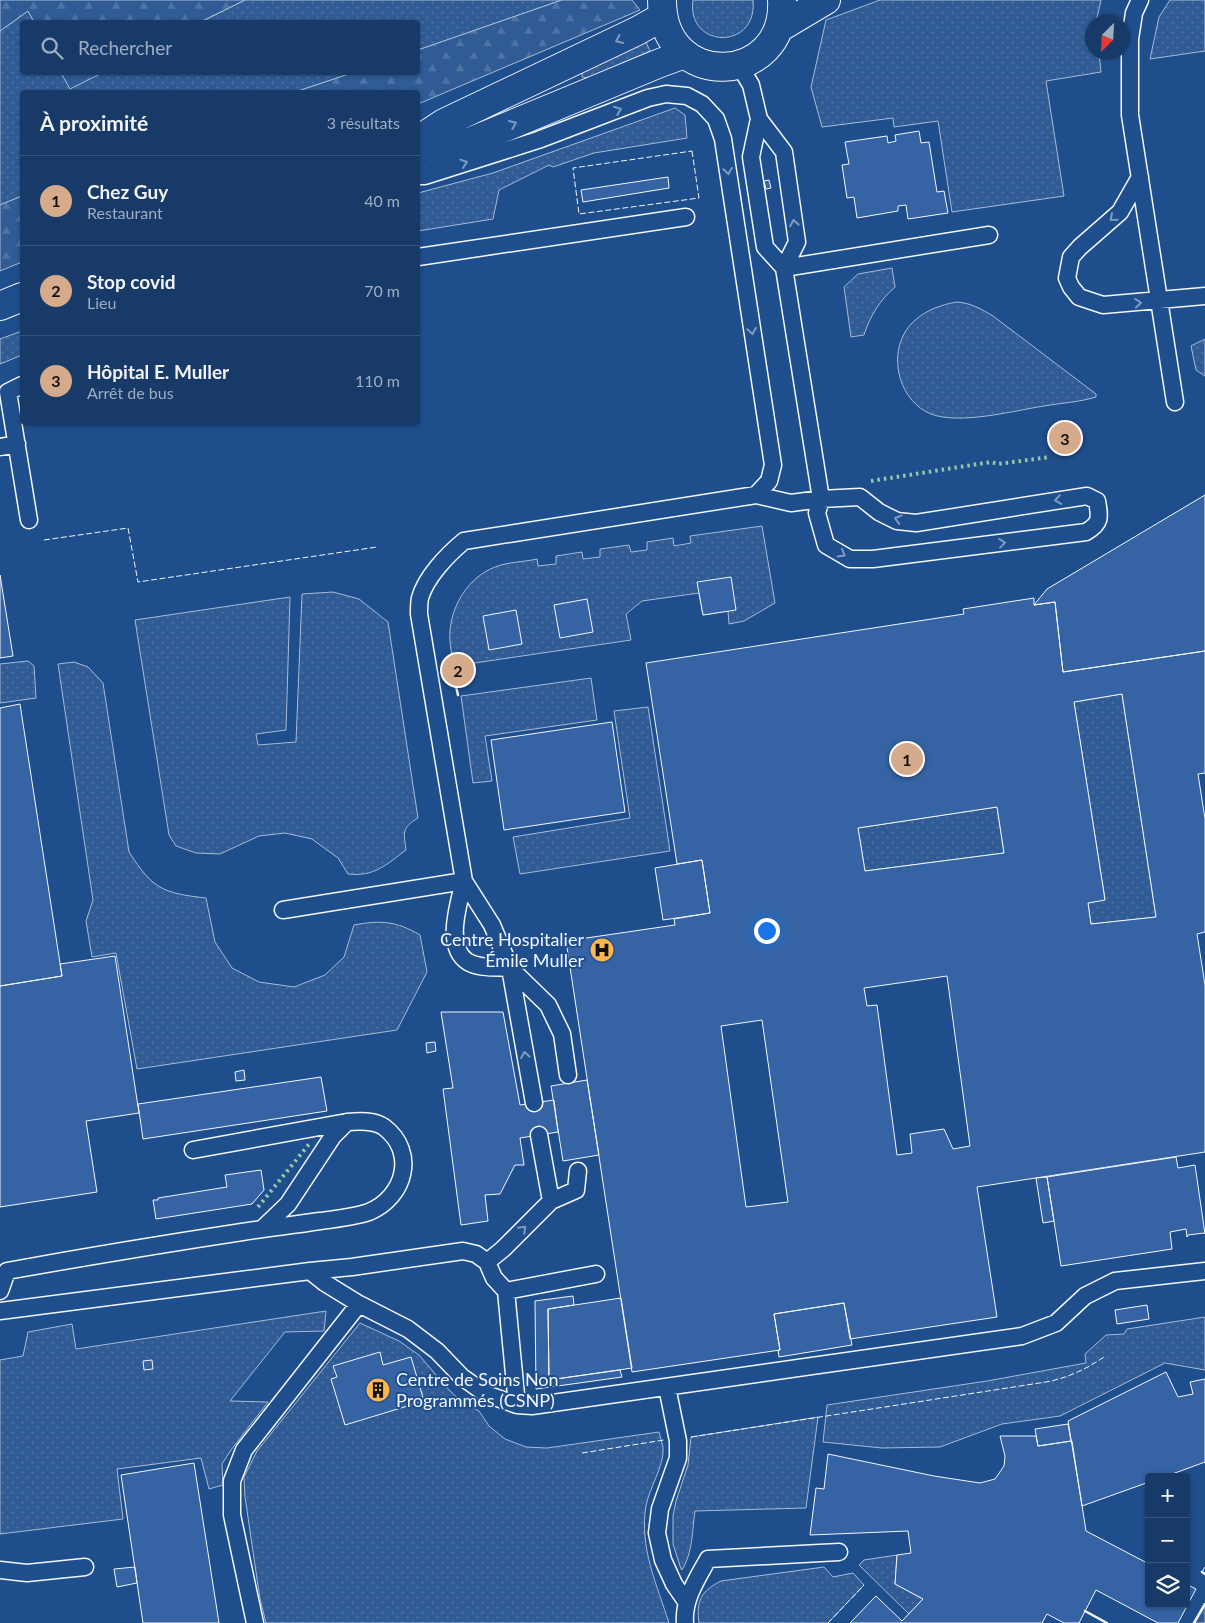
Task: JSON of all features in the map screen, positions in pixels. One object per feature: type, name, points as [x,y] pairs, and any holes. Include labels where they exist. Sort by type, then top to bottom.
[{"type":"main road","points":[[420,139],[444,122],[637,31],[662,9],[670,38],[685,54],[701,64],[720,67],[739,65],[756,57],[770,44],[779,28],[783,12],[782,0]]},
{"type":"main road","points":[[779,28],[826,0]]},
{"type":"main road","points":[[420,155],[455,148],[685,54]]},
{"type":"main road","points":[[0,306],[20,298]]},
{"type":"lane","points":[[1140,0],[1134,13],[1130,39],[1130,115],[1175,402]]},
{"type":"lane","points":[[739,65],[751,85],[759,119],[784,152],[797,242],[784,268]]},
{"type":"lane","points":[[420,176],[538,140],[648,98],[666,94],[687,96],[702,104],[716,119],[723,139],[773,465],[769,481],[756,495]]},
{"type":"lane","points":[[534,1103],[510,968],[492,925],[464,881],[418,614],[420,599],[424,589],[447,555],[464,541],[756,495],[791,503],[820,499],[860,497],[879,512],[897,521],[916,523],[1088,496],[1097,501],[1100,516],[1096,526],[1086,532],[873,559],[850,559],[826,545],[817,513],[820,499],[784,268],[765,247],[751,157],[759,119]]},
{"type":"lane","points":[[1140,177],[1120,212],[1071,256],[1067,278],[1071,287],[1079,297],[1103,305],[1205,296]]},
{"type":"lane","points":[[420,257],[686,217]]},
{"type":"lane","points":[[784,268],[989,235]]},
{"type":"lane","points":[[20,386],[8,392],[29,520]]},
{"type":"lane","points":[[0,448],[17,444]]},
{"type":"lane","points":[[283,910],[464,881]]},
{"type":"lane","points":[[464,881],[454,924],[458,952],[468,962],[486,967],[510,968],[548,1006],[562,1034],[568,1075]]},
{"type":"lane","points":[[0,1291],[7,1271],[368,1212],[382,1205],[392,1195],[400,1183],[404,1167],[402,1152],[395,1140],[383,1126],[366,1121],[347,1122],[192,1150]]},
{"type":"lane","points":[[262,1229],[288,1204],[333,1136],[347,1122]]},
{"type":"lane","points":[[539,1135],[551,1201]]},
{"type":"lane","points":[[487,1262],[503,1249],[551,1201],[576,1190],[578,1171]]},
{"type":"lane","points":[[0,1311],[352,1267],[463,1251],[476,1254],[487,1262],[494,1278],[506,1291],[517,1405]]},
{"type":"lane","points":[[310,1271],[359,1304],[408,1330],[437,1351],[462,1377],[486,1394],[517,1405],[532,1406],[1022,1336],[1056,1322],[1085,1296],[1115,1281],[1205,1271]]},
{"type":"lane","points":[[506,1291],[596,1274]]},
{"type":"lane","points":[[255,1623],[232,1515],[232,1481],[244,1450],[359,1304]]},
{"type":"lane","points":[[668,1387],[678,1441],[678,1458],[660,1509],[657,1533],[663,1560],[674,1584],[687,1603]]},
{"type":"lane","points":[[685,1623],[687,1603],[695,1582],[708,1559],[839,1552]]},
{"type":"lane","points":[[0,1570],[27,1573],[85,1567]]},
{"type":"green space","points":[[0,0],[245,0],[204,20],[33,20],[28,11],[0,31]]},
{"type":"green space","points":[[245,0],[562,0],[420,49],[420,20],[205,20]]},
{"type":"green space","points":[[562,0],[632,0],[640,10],[420,103],[420,90],[301,90],[346,75],[420,75],[420,49]]},
{"type":"green space","points":[[693,0],[753,0],[752,17],[745,28],[734,35],[722,38],[710,35],[700,28],[694,16]]},
{"type":"green space","points":[[880,0],[1101,0],[1098,15],[1085,15],[1085,60],[1100,60],[1101,72],[1046,81],[1064,196],[952,212],[938,121],[894,127],[893,118],[822,127],[811,87],[826,20]]},
{"type":"green space","points":[[1170,0],[1205,0],[1205,51],[1150,59],[1159,17]]},
{"type":"green space","points":[[28,11],[33,20],[20,20],[20,75],[62,75],[70,88],[98,75],[346,75],[301,90],[20,90],[20,197],[0,205],[0,31]]},
{"type":"green space","points":[[646,42],[650,51],[588,78],[582,77],[584,69]]},
{"type":"green space","points":[[62,75],[98,75],[70,89]]},
{"type":"green space","points":[[675,108],[685,115],[687,138],[594,153],[553,167],[549,165],[499,190],[493,219],[420,231],[420,192],[493,173]]},
{"type":"green space","points":[[20,197],[20,263],[0,271],[0,205]]},
{"type":"green space","points":[[892,268],[895,287],[876,309],[864,335],[851,337],[844,287],[858,274]]},
{"type":"green space","points":[[957,302],[971,305],[993,316],[1096,394],[1096,397],[971,418],[943,417],[931,414],[921,408],[905,391],[901,380],[898,368],[900,345],[908,327],[920,316],[934,308]]},
{"type":"green space","points":[[20,332],[20,356],[0,364],[0,339]]},
{"type":"green space","points":[[1205,339],[1205,376],[1196,370],[1191,346]]},
{"type":"green space","points":[[762,526],[775,603],[744,621],[729,624],[728,611],[703,615],[699,593],[642,601],[626,614],[631,640],[454,666],[450,635],[454,611],[464,593],[477,577],[495,567],[537,559],[538,566],[556,564],[556,556],[582,552],[583,559],[600,557],[600,549],[629,545],[631,552],[647,550],[647,542],[673,538],[674,546],[691,543],[690,536]]},
{"type":"green space","points":[[333,592],[359,599],[388,622],[418,818],[406,828],[406,850],[373,872],[348,874],[338,858],[312,839],[285,833],[259,836],[220,854],[196,853],[176,846],[169,835],[135,620],[290,597],[286,730],[256,734],[258,745],[296,742],[302,594]]},
{"type":"green space","points":[[28,661],[34,666],[36,698],[0,703],[0,664]]},
{"type":"green space","points":[[74,662],[88,667],[103,683],[129,852],[145,874],[160,887],[169,891],[206,898],[215,942],[232,968],[259,982],[294,987],[325,975],[344,957],[354,925],[372,922],[396,924],[420,935],[427,972],[397,1030],[137,1069],[116,953],[92,957],[86,921],[93,900],[58,664]]},
{"type":"green space","points":[[591,678],[597,720],[485,736],[492,781],[473,783],[461,696]]},
{"type":"green space","points":[[1122,694],[1156,917],[1091,924],[1088,903],[1105,899],[1074,702]]},
{"type":"green space","points":[[648,707],[670,851],[520,874],[513,837],[630,818],[614,711]]},
{"type":"green space","points":[[997,807],[1004,853],[865,871],[858,828]]},
{"type":"green space","points":[[326,1311],[324,1331],[285,1332],[230,1401],[268,1402],[222,1464],[223,1485],[209,1489],[201,1458],[117,1469],[123,1519],[0,1534],[0,1360],[23,1356],[28,1332],[72,1324],[76,1349]]},
{"type":"green space","points":[[1205,1317],[1205,1370],[1165,1363],[1060,1416],[1002,1424],[940,1447],[882,1448],[823,1442],[827,1405],[987,1381],[1086,1363],[1085,1354],[1106,1335],[1124,1334],[1127,1329]]},
{"type":"green space","points":[[360,1323],[399,1341],[419,1355],[449,1390],[461,1401],[479,1411],[489,1426],[505,1439],[526,1447],[547,1448],[659,1432],[663,1447],[662,1461],[650,1492],[644,1521],[650,1566],[669,1623],[266,1623],[260,1599],[245,1497],[244,1477],[257,1451]]},
{"type":"green space","points":[[818,1417],[806,1508],[695,1511],[692,1541],[682,1570],[673,1544],[673,1516],[688,1465],[691,1437]]},
{"type":"green space","points":[[897,1555],[895,1584],[923,1599],[909,1614],[859,1565],[864,1560]]},
{"type":"green space","points":[[824,1567],[833,1577],[853,1573],[864,1585],[828,1623],[699,1623],[698,1609],[701,1597],[721,1581]]},
{"type":"green space","points":[[1205,1604],[1205,1623],[1194,1623]]},
{"type":"building","points":[[919,131],[921,143],[929,142],[937,192],[944,191],[948,213],[908,219],[906,205],[898,206],[898,211],[857,218],[854,197],[847,198],[842,165],[849,164],[845,142],[887,136],[888,143],[896,141],[895,135]]},
{"type":"building","points":[[668,177],[669,188],[583,202],[581,190]]},
{"type":"building","points":[[769,180],[771,188],[766,189],[764,181]]},
{"type":"building","points":[[1205,495],[1205,651],[1063,672],[1055,602],[1034,605],[1047,589]]},
{"type":"building","points":[[0,575],[13,656],[0,658]]},
{"type":"building","points":[[731,577],[736,610],[703,615],[697,582]]},
{"type":"building","points":[[1034,598],[1034,605],[1055,602],[1063,672],[1205,651],[1205,773],[1198,774],[1205,819],[1205,932],[1197,934],[1205,985],[1205,1152],[977,1187],[997,1317],[850,1339],[844,1303],[774,1314],[780,1350],[632,1372],[566,941],[675,925],[674,919],[710,913],[702,860],[677,864],[646,663],[964,614],[963,609]],"holes":[[[1122,694],[1156,917],[1091,924],[1088,903],[1105,900],[1074,702]],[[997,807],[1004,853],[865,871],[858,828]],[[947,976],[970,1146],[953,1149],[944,1129],[910,1134],[912,1153],[897,1155],[877,1005],[867,1006],[864,988]],[[762,1020],[788,1202],[746,1207],[721,1026]]]},
{"type":"building","points":[[587,599],[593,632],[560,638],[554,605]]},
{"type":"building","points":[[516,610],[522,644],[489,650],[483,616]]},
{"type":"building","points":[[20,704],[62,976],[0,986],[0,708]]},
{"type":"building","points":[[612,722],[625,812],[504,830],[491,740]]},
{"type":"building","points":[[702,860],[710,913],[663,920],[655,868]]},
{"type":"building","points":[[115,956],[139,1113],[86,1121],[97,1192],[0,1207],[0,986],[62,976],[60,964]]},
{"type":"building","points":[[441,1012],[503,1012],[520,1105],[554,1100],[558,1132],[520,1138],[524,1165],[515,1165],[500,1194],[485,1195],[488,1221],[461,1225],[443,1089],[453,1088]]},
{"type":"building","points":[[435,1042],[436,1051],[427,1053],[426,1043]]},
{"type":"building","points":[[244,1070],[245,1080],[236,1081],[235,1072]]},
{"type":"building","points":[[321,1077],[327,1111],[143,1139],[138,1104]]},
{"type":"building","points":[[587,1080],[599,1155],[563,1161],[551,1086]]},
{"type":"building","points":[[1176,1157],[1178,1168],[1195,1165],[1205,1234],[1188,1235],[1187,1237],[1186,1229],[1170,1232],[1172,1249],[1061,1266],[1047,1177]]},
{"type":"building","points":[[261,1170],[264,1190],[252,1204],[156,1219],[153,1200],[227,1187],[225,1175]]},
{"type":"building","points":[[1047,1177],[1054,1221],[1043,1223],[1036,1178]]},
{"type":"building","points":[[573,1296],[574,1305],[548,1309],[549,1380],[620,1370],[622,1377],[536,1389],[535,1301]]},
{"type":"building","points":[[621,1298],[632,1368],[549,1380],[548,1309]]},
{"type":"building","points":[[844,1303],[852,1345],[779,1357],[778,1350],[780,1350],[774,1314]]},
{"type":"building","points":[[1147,1305],[1149,1319],[1117,1324],[1115,1310]]},
{"type":"building","name":"Centre de Soins Non Programmés (CSNP)","points":[[380,1352],[383,1365],[411,1357],[424,1401],[345,1425],[331,1379],[337,1377],[333,1366]]},
{"type":"building","points":[[152,1360],[153,1369],[144,1370],[143,1361]]},
{"type":"building","points":[[1166,1372],[1178,1397],[1193,1394],[1190,1382],[1205,1379],[1205,1462],[1175,1473],[1145,1473],[1145,1483],[1082,1506],[1068,1421]]},
{"type":"building","points":[[1068,1424],[1071,1441],[1038,1446],[1035,1429]]},
{"type":"building","points":[[1000,1436],[1036,1436],[1038,1446],[1072,1441],[1086,1531],[1145,1562],[1145,1608],[1186,1608],[1178,1623],[1158,1623],[1096,1590],[1079,1623],[1064,1623],[1047,1614],[1042,1623],[850,1623],[876,1596],[902,1621],[923,1599],[895,1584],[897,1555],[911,1553],[908,1531],[810,1535],[816,1488],[824,1489],[828,1454],[934,1476],[980,1483],[995,1479],[1004,1466],[1005,1456]]},
{"type":"building","points":[[194,1463],[219,1623],[143,1623],[121,1475]]},
{"type":"building","points":[[135,1567],[137,1583],[117,1587],[114,1569]]},
{"type":"building","points":[[1190,1586],[1196,1589],[1190,1600]]},
{"type":"hedge","points":[[871,481],[991,462],[998,464],[1050,457]]},
{"type":"hedge","points":[[258,1207],[310,1143]]},
{"type":"fence","points":[[692,151],[699,198],[579,214],[573,168],[692,151]]},
{"type":"fence","points":[[44,540],[128,528],[138,582],[377,547]]},
{"type":"fence","points":[[691,1437],[1046,1382],[1076,1372],[1104,1357]]},
{"type":"fence","points":[[582,1453],[664,1440]]},
{"type":"fence","points":[[1202,1572],[1205,1567]]},
{"type":"fence","points":[[828,1623],[864,1585]]},
{"type":"wall","points":[[461,660],[459,672],[462,686]]},
{"type":"wall","points":[[454,678],[458,695]]},
{"type":"wall","points":[[1194,1623],[1205,1604]]},
{"type":"wall","points":[[1085,1611],[1107,1623]]},
{"type":"place","name":"Hôpital E. Muller","points":[[1065,438]]},
{"type":"place","name":"Stop covid","points":[[458,670]]},
{"type":"place","name":"Chez Guy","points":[[907,759]]},
{"type":"place","name":"Centre Hospitalier Émile Muller","points":[[602,950]]},
{"type":"place","name":"Centre de Soins Non Programmés (CSNP)","points":[[378,1390]]}]
